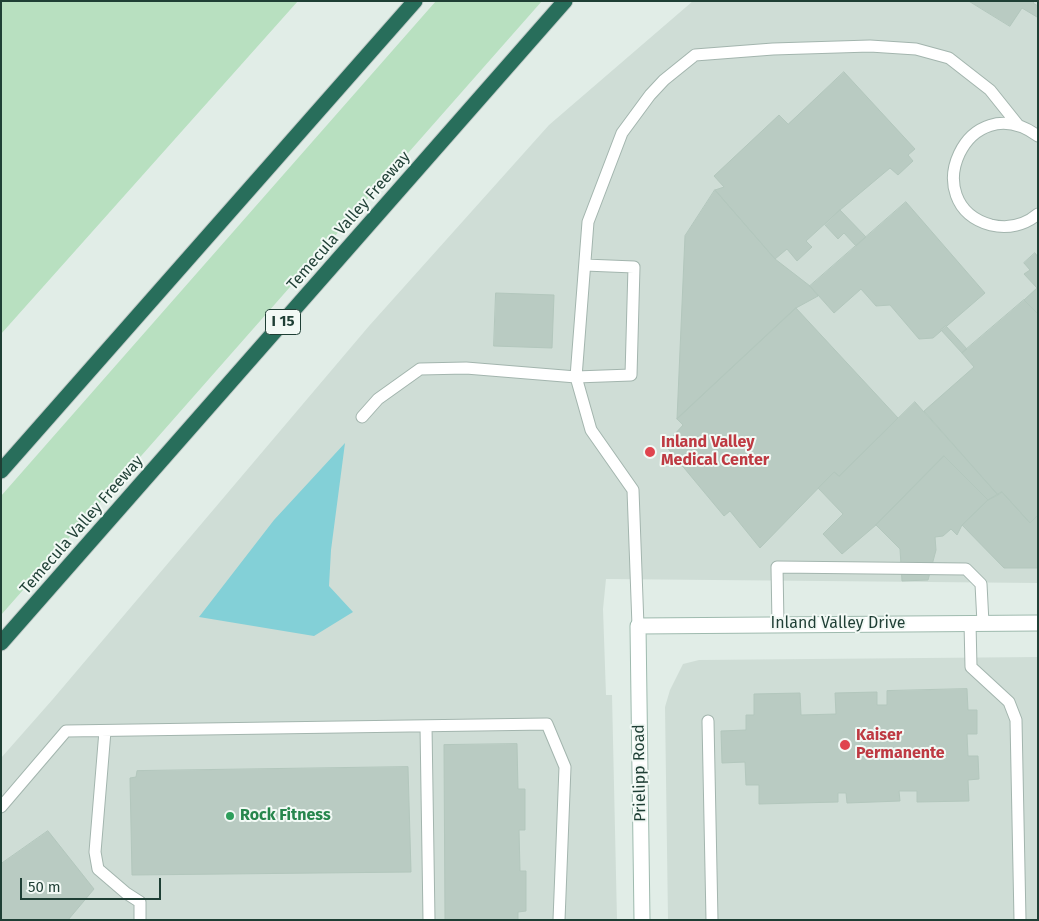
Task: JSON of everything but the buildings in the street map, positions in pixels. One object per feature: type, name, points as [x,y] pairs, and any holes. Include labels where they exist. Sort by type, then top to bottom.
[{"type":"highway","points":[[1,472],[415,1]]},
{"type":"highway","name":"Temecula Valley Freeway","points":[[1,643],[565,1]]},
{"type":"street","name":"Inland Valley Drive","points":[[638,626],[1038,623]]},
{"type":"street","name":"Prielipp Road","points":[[638,626],[642,920]]},
{"type":"lane","points":[[638,626],[633,490],[591,430],[576,377],[588,222],[622,133],[650,95],[664,80],[695,55],[773,49],[870,46],[916,48],[949,58],[990,90],[1018,125]]},
{"type":"lane","points":[[1038,136],[1018,125],[1001,123],[984,128],[970,137],[960,150],[954,166],[954,183],[959,199],[969,213],[983,222],[999,227],[1016,226],[1032,219],[1038,214]]},
{"type":"lane","points":[[362,417],[378,399],[420,369],[466,368],[576,377],[631,375],[634,267],[585,265]]},
{"type":"lane","points":[[778,624],[777,567],[966,568],[981,584],[970,667],[1009,702],[1016,720],[1020,920]]},
{"type":"lane","points":[[708,721],[712,920]]},
{"type":"lane","points":[[1,807],[66,731],[546,724],[565,767],[559,920]]},
{"type":"lane","points":[[426,726],[429,920]]},
{"type":"lane","points":[[105,731],[95,852],[98,869],[126,893],[140,902],[140,920]]},
{"type":"shaded area","name":"Inland Valley Medical Center","points":[[693,1],[1038,1],[1038,583],[606,579],[603,609],[606,695],[612,695],[617,920],[1,920],[1,758],[369,326],[549,125]]},
{"type":"shaded area","points":[[1038,657],[1038,920],[668,920],[665,707],[670,690],[683,664],[699,660]]},
{"type":"green space","points":[[1,1],[298,1],[1,334]]},
{"type":"green space","points":[[436,1],[542,1],[1,615],[1,496]]},
{"type":"water","points":[[345,443],[331,550],[329,586],[353,612],[314,636],[199,617],[274,520]]},
{"type":"place","name":"Inland Valley Medical Center","points":[[650,452]]},
{"type":"place","name":"Kaiser Permanente","points":[[845,745]]},
{"type":"place","name":"Rock Fitness","points":[[230,816]]}]
